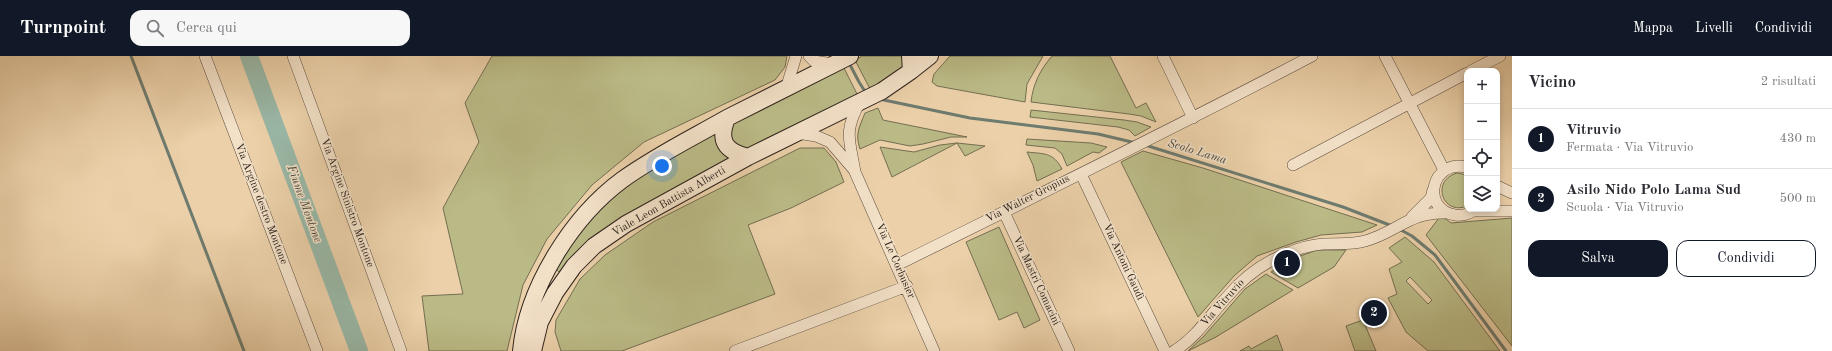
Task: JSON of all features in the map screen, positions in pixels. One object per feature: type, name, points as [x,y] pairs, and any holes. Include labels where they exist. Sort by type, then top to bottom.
[{"type":"main road","points":[[522,351],[530,312],[541,283],[553,259],[581,218],[622,180],[670,149],[727,118],[850,56]]},
{"type":"main road","points":[[860,101],[882,91],[910,64],[930,56]]},
{"type":"main road","name":"Viale Leon Battista Alberti","points":[[533,351],[540,322],[555,293],[574,266],[594,246],[626,224],[748,157],[860,101]]},
{"type":"main road","points":[[727,118],[723,130],[724,140],[727,146],[734,153],[748,157]]},
{"type":"street","name":"Via Argine destro Montone","points":[[205,56],[317,351]]},
{"type":"street","name":"Via Argine Sinistro Montone","points":[[293,56],[402,351]]},
{"type":"street","points":[[786,89],[796,56]]},
{"type":"street","points":[[809,56],[814,61],[833,64]]},
{"type":"street","points":[[1163,56],[1193,118]]},
{"type":"street","name":"Via Walter Gropius","points":[[897,265],[1160,135],[1312,56]]},
{"type":"street","points":[[1385,56],[1444,170],[1456,166],[1464,167]]},
{"type":"street","points":[[1477,68],[1500,56]]},
{"type":"street","points":[[1292,165],[1464,75]]},
{"type":"street","name":"Via Le Corbusier","points":[[860,101],[852,116],[848,132],[849,146],[855,172],[907,286],[934,351]]},
{"type":"street","name":"Via Le Corbusier","points":[[796,133],[816,136],[830,142],[855,172]]},
{"type":"street","name":"Via Vitruvio","points":[[1408,220],[1431,198],[1439,176],[1444,170]]},
{"type":"street","name":"Via Antoni Gaudì","points":[[1081,174],[1165,351]]},
{"type":"street","points":[[1500,187],[1512,193]]},
{"type":"street","points":[[1434,190],[1438,204],[1447,213]]},
{"type":"street","name":"Via Vitruvio","points":[[1500,211],[1512,211]]},
{"type":"street","name":"Via Mastri Comacini","points":[[1004,212],[1069,351]]},
{"type":"street","name":"Via Vitruvio","points":[[1174,351],[1195,334],[1228,295],[1244,280],[1267,263],[1285,254],[1314,245],[1357,243],[1375,237],[1408,220],[1438,212],[1458,216],[1469,212]]},
{"type":"street","points":[[736,351],[907,286]]},
{"type":"green space","points":[[492,56],[787,56],[785,67],[775,80],[644,142],[592,185],[547,239],[523,285],[507,351],[429,351],[422,296],[463,294],[443,208],[479,142],[465,103]]},
{"type":"green space","points":[[862,56],[905,56],[905,69],[870,89],[855,60]]},
{"type":"green space","points":[[950,56],[1043,56],[1027,84],[1025,102],[937,86],[932,82],[934,74]]},
{"type":"green space","points":[[1052,56],[1110,56],[1136,108],[1146,103],[1156,122],[1141,116],[1129,114],[1031,102],[1033,89],[1038,78]]},
{"type":"green space","points":[[843,66],[858,96],[748,150],[730,142],[731,127],[735,121]]},
{"type":"green space","points":[[878,108],[883,120],[967,137],[951,137],[910,146],[880,140],[860,149],[858,139],[859,127],[865,113]]},
{"type":"green space","points":[[1031,110],[1124,120],[1137,122],[1151,127],[1135,136],[1129,130],[1118,127],[1030,117]]},
{"type":"green space","points":[[719,128],[733,158],[648,203],[600,232],[573,257],[560,273],[554,267],[584,224],[598,208],[619,190],[647,171]]},
{"type":"green space","points":[[1027,139],[1091,143],[1107,147],[1099,153],[1093,152],[1067,166],[1062,154],[1055,148],[1026,145]]},
{"type":"green space","points":[[957,143],[985,146],[965,156]]},
{"type":"green space","points":[[957,143],[892,177],[880,147],[914,152],[940,145]]},
{"type":"green space","points":[[800,148],[824,148],[836,162],[844,182],[791,208],[748,225],[775,294],[622,351],[561,351],[555,332],[556,320],[580,279],[605,255],[653,222]]},
{"type":"green space","points":[[1143,151],[1203,168],[1377,225],[1362,232],[1321,235],[1257,256],[1234,276],[1198,317],[1121,162]]},
{"type":"green space","points":[[1027,152],[1048,155],[1059,163],[1062,169],[1037,181],[1033,165]]},
{"type":"green space","points":[[1457,173],[1464,174],[1464,207],[1459,208],[1446,202],[1442,190],[1444,183],[1449,177]]},
{"type":"green space","points":[[1439,218],[1446,219],[1451,223],[1512,218],[1512,346],[1426,235]]},
{"type":"green space","points":[[999,227],[1040,320],[1024,328],[1017,312],[999,320],[966,242]]},
{"type":"green space","points":[[1405,237],[1434,262],[1500,351],[1428,351],[1406,332],[1388,298],[1397,294],[1389,269],[1402,262],[1389,248]],"holes":[[[1410,277],[1432,300],[1428,304],[1406,281]]]},
{"type":"green space","points":[[1317,250],[1346,250],[1334,267],[1298,288],[1271,272],[1292,259]]},
{"type":"green space","points":[[1266,274],[1293,290],[1216,337],[1188,351],[1204,336],[1245,289]]},
{"type":"green space","points":[[1363,320],[1376,351],[1355,351],[1346,326]]},
{"type":"green space","points":[[1277,335],[1283,351],[1240,351],[1249,346],[1251,349]]},
{"type":"waterway","points":[[131,56],[244,351]]},
{"type":"waterway","name":"Fiume Montone","points":[[249,56],[359,351]]},
{"type":"waterway","name":"Scolo Lama","points":[[848,61],[866,93]]},
{"type":"waterway","name":"Scolo Lama","points":[[879,99],[970,118],[1098,134],[1136,143]]},
{"type":"waterway","name":"Scolo Lama","points":[[1145,145],[1343,207],[1392,226]]},
{"type":"waterway","name":"Scolo Lama","points":[[1399,229],[1412,236],[1435,255],[1506,351]]},
{"type":"place","name":"Vitruvio","points":[[1287,263]]},
{"type":"place","name":"Asilo Nido Polo Lama Sud","points":[[1374,313]]}]
